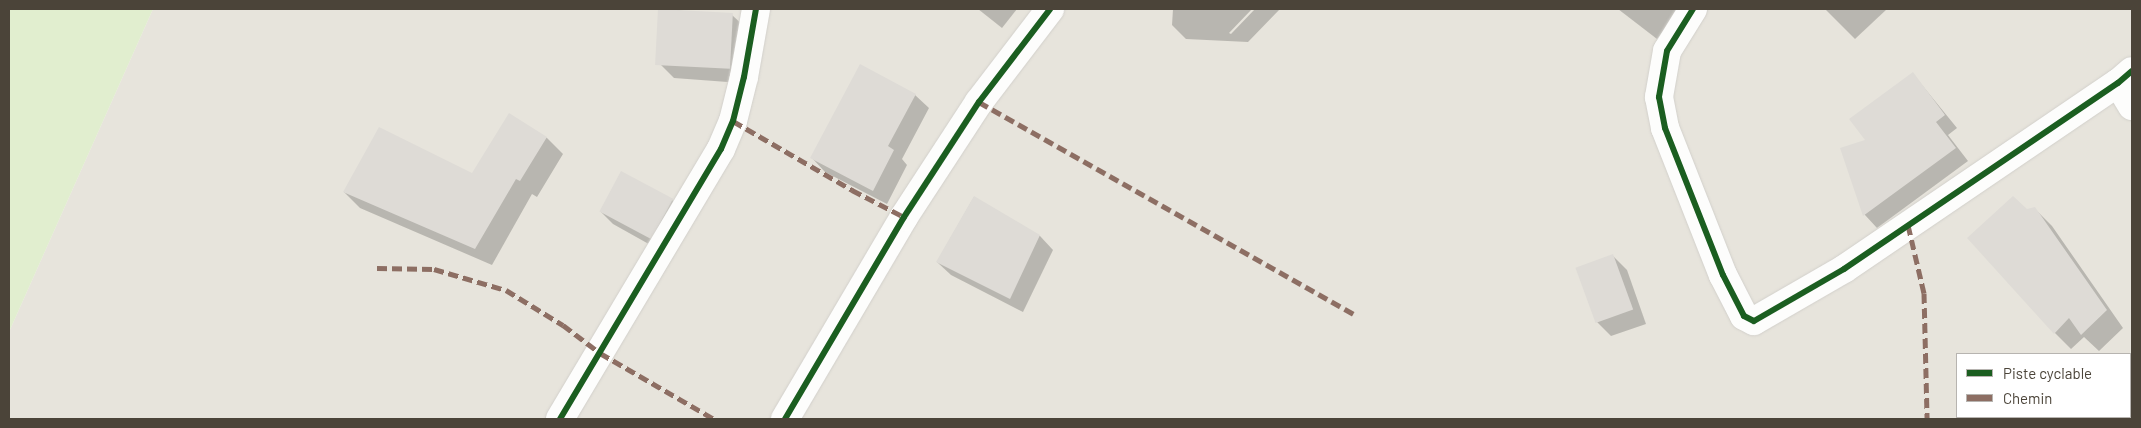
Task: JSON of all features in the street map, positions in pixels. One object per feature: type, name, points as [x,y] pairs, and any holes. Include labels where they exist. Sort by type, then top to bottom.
[{"type":"street","points":[[560,419],[721,150],[733,121],[740,95],[756,9]]},
{"type":"street","points":[[785,419],[904,217],[979,102],[1050,9]]},
{"type":"street","points":[[1693,9],[1667,51],[1659,97],[1664,120],[1723,276],[1744,316],[1754,321],[1844,269],[2125,77],[2132,106]]},
{"type":"shaded area","points":[[153,9],[2132,9],[2132,419],[9,419],[9,332]]},
{"type":"green space","points":[[9,9],[153,9],[9,332]]},
{"type":"building","points":[[658,9],[733,13],[730,69],[655,65]]},
{"type":"building","points":[[860,64],[916,94],[888,146],[894,150],[873,191],[810,158]]},
{"type":"building","points":[[1913,72],[1945,115],[1936,122],[1956,148],[1863,216],[1840,148],[1865,140],[1849,119]]},
{"type":"building","points":[[509,113],[547,137],[520,181],[516,179],[475,249],[343,192],[379,127],[472,173]]},
{"type":"building","points":[[621,171],[673,199],[651,239],[599,212]]},
{"type":"building","points":[[974,196],[1040,235],[1010,299],[936,262]]},
{"type":"building","points":[[2013,196],[2027,209],[2035,207],[2107,310],[2081,335],[2069,318],[2054,334],[1967,238]]},
{"type":"building","points":[[1613,254],[1633,309],[1596,323],[1575,268]]},
{"type":"marked path","points":[[979,102],[1355,315]]},
{"type":"marked path","points":[[733,121],[852,190],[904,217]]},
{"type":"marked path","points":[[1908,225],[1924,293],[1927,419]]},
{"type":"marked path","points":[[377,268],[434,269],[506,290],[563,325],[600,353],[714,419]]},
{"type":"cycle path","points":[[560,419],[721,149],[733,121],[744,77],[756,9]]},
{"type":"cycle path","points":[[785,419],[904,217],[979,102],[1050,9]]},
{"type":"cycle path","points":[[1693,9],[1667,51],[1659,97],[1665,128],[1723,275],[1744,316],[1754,321],[1844,269],[2118,83],[2132,71]]}]
